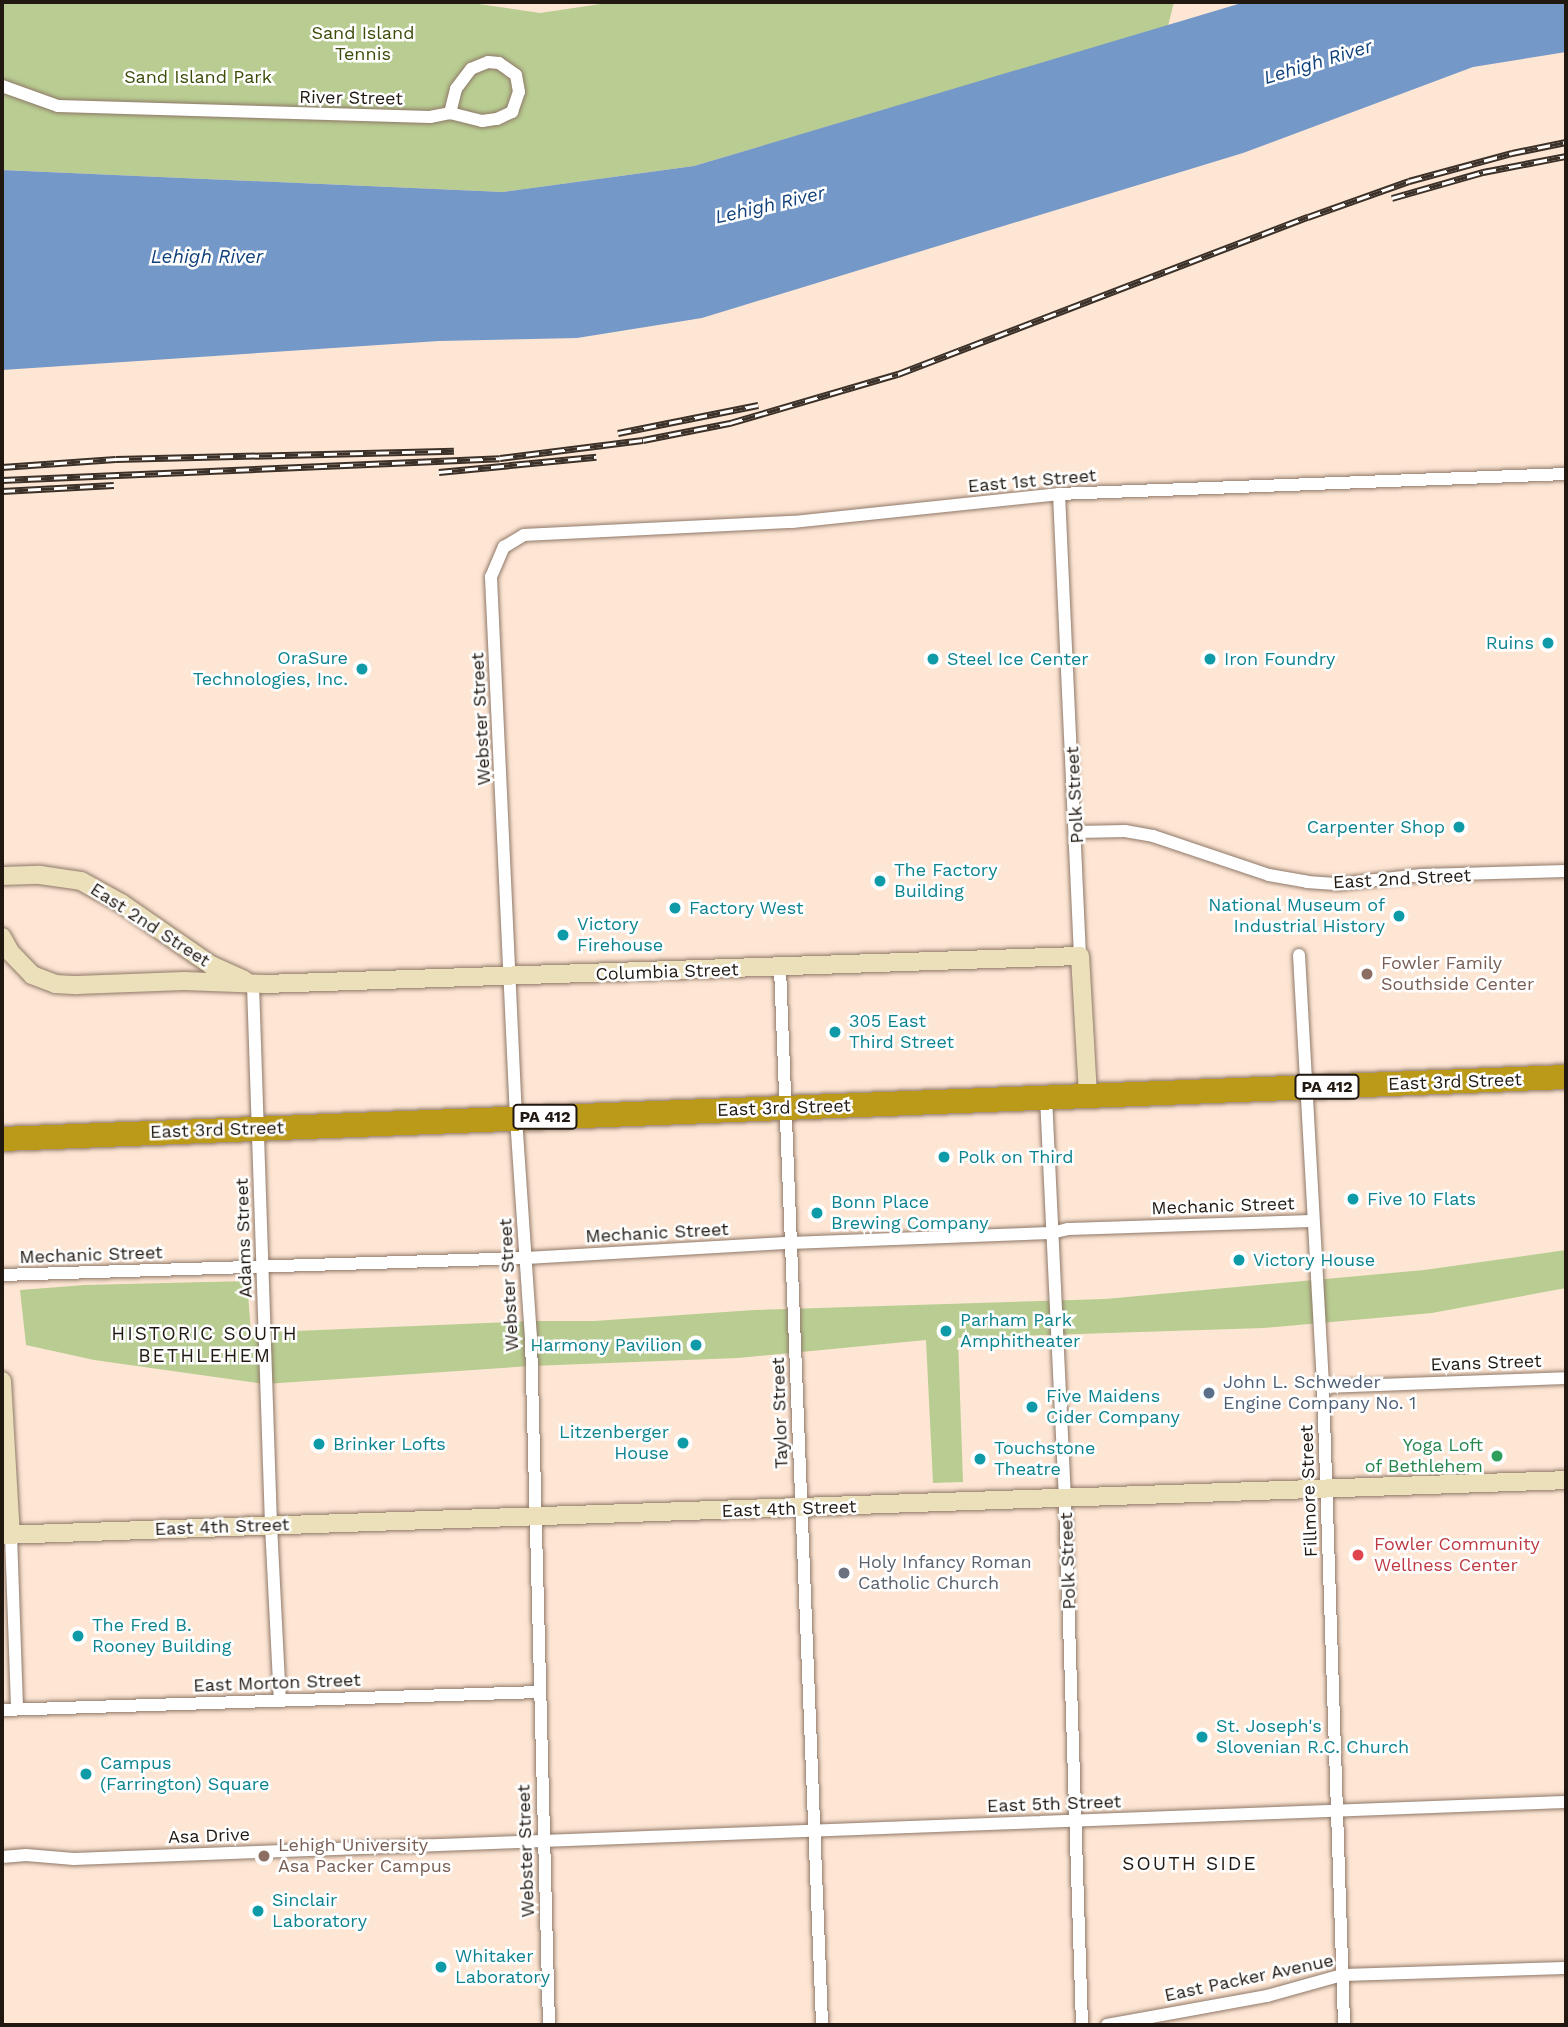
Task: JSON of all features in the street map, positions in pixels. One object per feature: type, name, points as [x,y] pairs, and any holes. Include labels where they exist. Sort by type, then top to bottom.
[{"type":"highway","name":"East 3rd Street","points":[[2,1139],[1566,1077]]},
{"type":"main road","name":"East 2nd Street","points":[[2,876],[40,875],[81,881],[121,903],[211,965],[253,985]]},
{"type":"main road","name":"Columbia Street","points":[[2,936],[26,970],[55,984],[184,981],[253,985],[1080,956]]},
{"type":"main road","name":"Polk Street","points":[[1080,956],[1088,1095]]},
{"type":"main road","points":[[2,1381],[6,1535]]},
{"type":"main road","name":"East 4th Street","points":[[6,1535],[1566,1480]]},
{"type":"street","name":"River Street","points":[[2,86],[58,106],[430,117],[450,113],[482,121],[497,120],[512,112],[519,92],[516,75],[499,62],[479,64],[460,81],[450,113]]},
{"type":"street","name":"East 1st Street","points":[[504,547],[524,536],[793,523],[1059,494],[1566,474]]},
{"type":"street","name":"Polk Street","points":[[1059,494],[1077,832],[1080,956]]},
{"type":"street","name":"Webster Street","points":[[504,547],[491,577],[512,977],[516,1118],[526,1258],[549,2025]]},
{"type":"street","name":"East 2nd Street","points":[[1077,832],[1125,831],[1153,836],[1269,875],[1307,882],[1339,884],[1422,875],[1566,871]]},
{"type":"street","name":"Fillmore Street","points":[[1299,956],[1324,1387],[1344,2025]]},
{"type":"street","name":"Taylor Street","points":[[780,968],[822,2025]]},
{"type":"street","name":"Adams Street","points":[[253,985],[271,1525],[280,1700]]},
{"type":"street","name":"Polk Street","points":[[1046,1097],[1065,1499],[1082,2025]]},
{"type":"street","name":"Mechanic Street","points":[[2,1275],[526,1258],[790,1243],[1051,1233],[1068,1229],[1313,1221]]},
{"type":"street","name":"Evans Street","points":[[1324,1387],[1566,1378]]},
{"type":"street","points":[[6,1535],[17,1709]]},
{"type":"street","name":"East Morton Street","points":[[2,1710],[539,1692]]},
{"type":"street","name":"East 5th Street","points":[[544,1840],[1566,1802]]},
{"type":"street","name":"Asa Drive","points":[[2,1857],[26,1855],[74,1859],[544,1840]]},
{"type":"street","name":"East Packer Avenue","points":[[1107,2025],[1267,1996],[1342,1975],[1566,1968]]},
{"type":"green space","name":"Sand Island Park","points":[[2,2],[465,2],[540,13],[614,2],[1174,2],[1168,26],[694,166],[503,192],[2,170]]},
{"type":"green space","points":[[1566,1250],[1566,1288],[1432,1313],[1264,1328],[958,1338],[963,1482],[933,1483],[926,1340],[738,1358],[532,1366],[265,1384],[94,1360],[26,1345],[20,1290],[85,1285],[247,1281],[251,1333],[531,1321],[594,1321],[754,1310],[1105,1299],[1424,1270]]},
{"type":"water","name":"Lehigh River","points":[[1245,2],[1566,2],[1566,52],[1473,67],[1243,153],[702,318],[577,338],[439,341],[2,370],[2,170],[503,192],[694,166]]},
{"type":"railway","points":[[2,480],[500,458],[643,440],[730,423],[898,374],[1409,181],[1512,153],[1566,142]]},
{"type":"railway","points":[[1392,198],[1483,172],[1566,156]]},
{"type":"railway","points":[[618,433],[758,405]]},
{"type":"railway","points":[[2,467],[116,459],[454,451]]},
{"type":"railway","points":[[439,472],[596,457]]},
{"type":"railway","points":[[2,491],[114,485]]},
{"type":"place","name":"Ruins","points":[[1548,643]]},
{"type":"place","name":"Steel Ice Center","points":[[933,659]]},
{"type":"place","name":"Iron Foundry","points":[[1210,659]]},
{"type":"place","name":"OraSure Technologies, Inc.","points":[[362,669]]},
{"type":"place","name":"Carpenter Shop","points":[[1459,827]]},
{"type":"place","name":"The Factory Building","points":[[880,881]]},
{"type":"place","name":"Factory West","points":[[675,908]]},
{"type":"place","name":"National Museum of Industrial History","points":[[1399,916]]},
{"type":"place","name":"Victory Firehouse","points":[[563,935]]},
{"type":"place","name":"Fowler Family Southside Center","points":[[1367,974]]},
{"type":"place","name":"305 East Third Street","points":[[835,1032]]},
{"type":"place","name":"Polk on Third","points":[[944,1157]]},
{"type":"place","name":"Five 10 Flats","points":[[1353,1199]]},
{"type":"place","name":"Bonn Place Brewing Company","points":[[817,1213]]},
{"type":"place","name":"Victory House","points":[[1239,1260]]},
{"type":"place","name":"Parham Park Amphitheater","points":[[946,1331]]},
{"type":"place","name":"Harmony Pavilion","points":[[696,1345]]},
{"type":"place","name":"John L. Schweder Engine Company No. 1","points":[[1209,1393]]},
{"type":"place","name":"Five Maidens Cider Company","points":[[1032,1407]]},
{"type":"place","name":"Litzenberger House","points":[[683,1443]]},
{"type":"place","name":"Brinker Lofts","points":[[319,1444]]},
{"type":"place","name":"Yoga Loft of Bethlehem","points":[[1497,1456]]},
{"type":"place","name":"Touchstone Theatre","points":[[980,1459]]},
{"type":"place","name":"Fowler Community Wellness Center","points":[[1358,1555]]},
{"type":"place","name":"Holy Infancy Roman Catholic Church","points":[[844,1573]]},
{"type":"place","name":"The Fred B. Rooney Building","points":[[78,1636]]},
{"type":"place","name":"St. Joseph's Slovenian R.C. Church","points":[[1202,1737]]},
{"type":"place","name":"Campus (Farrington) Square","points":[[86,1774]]},
{"type":"place","name":"Lehigh University Asa Packer Campus","points":[[264,1856]]},
{"type":"place","name":"Sinclair Laboratory","points":[[258,1911]]},
{"type":"place","name":"Whitaker Laboratory","points":[[441,1967]]},
{"type":"district","name":"HISTORIC SOUTH BETHLEHEM","points":[[205,1345]]},
{"type":"district","name":"SOUTH SIDE","points":[[1190,1864]]},
{"type":"park label","name":"Sand Island Tennis","points":[[363,44]]}]
